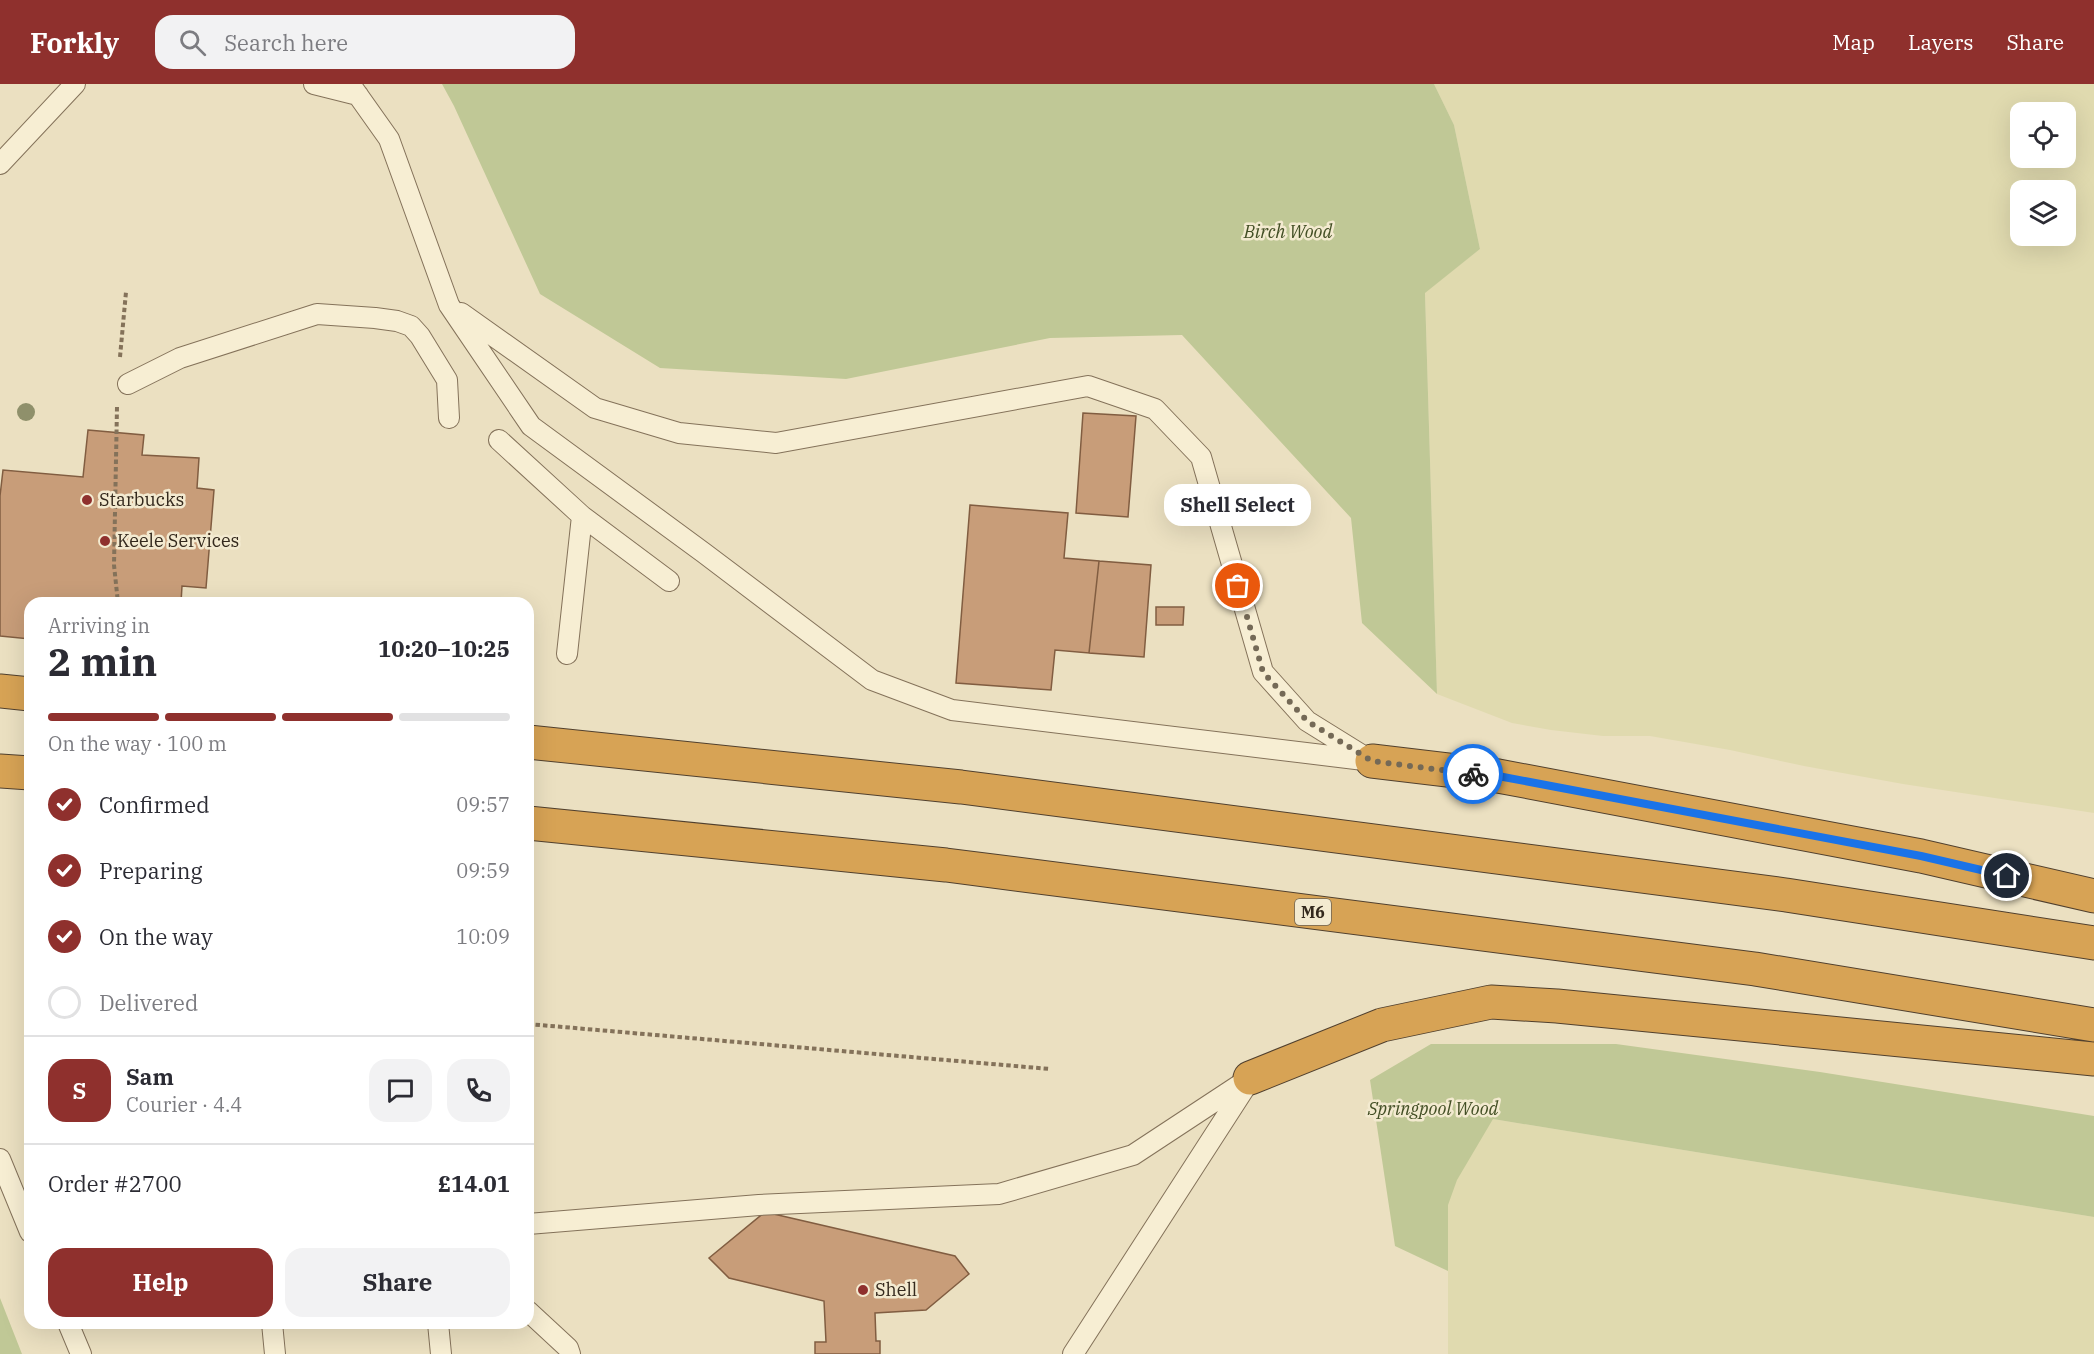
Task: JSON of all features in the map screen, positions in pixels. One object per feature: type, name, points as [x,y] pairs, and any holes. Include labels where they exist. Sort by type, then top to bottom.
[{"type":"highway","points":[[0,691],[24,693]]},
{"type":"highway","points":[[534,743],[996,792],[1774,893],[2094,943]]},
{"type":"highway","points":[[1372,761],[1498,776],[1921,856],[2094,896]]},
{"type":"highway","points":[[0,771],[24,773]]},
{"type":"highway","name":"M6","points":[[534,824],[970,868],[1755,969],[2094,1025]]},
{"type":"highway","points":[[1250,1078],[1382,1024],[1491,1002],[1557,1006],[2094,1059]]},
{"type":"lane","points":[[0,164],[75,84]]},
{"type":"lane","points":[[314,84],[354,90],[389,139],[449,304],[531,426],[872,680],[952,710],[1372,761]]},
{"type":"lane","points":[[449,304],[595,408],[679,433],[777,443],[1088,386],[1155,410],[1202,457],[1263,672],[1307,721],[1372,761]]},
{"type":"lane","points":[[128,384],[180,358],[317,314],[397,321],[411,326],[420,336],[447,380],[449,418]]},
{"type":"lane","points":[[500,440],[582,516],[669,581]]},
{"type":"lane","points":[[567,654],[582,516]]},
{"type":"lane","points":[[534,1224],[759,1205],[999,1194],[1133,1155],[1250,1078]]},
{"type":"lane","points":[[1073,1354],[1250,1078]]},
{"type":"lane","points":[[0,1159],[24,1209]]},
{"type":"lane","points":[[0,1202],[24,1212]]},
{"type":"lane","points":[[534,1317],[568,1348],[570,1354]]},
{"type":"lane","points":[[71,1329],[81,1354]]},
{"type":"lane","points":[[273,1329],[275,1354]]},
{"type":"lane","points":[[439,1329],[441,1354]]},
{"type":"path","points":[[115,433],[114,565],[117,597]]},
{"type":"path","points":[[534,1025],[1050,1069]]},
{"type":"shaded area","points":[[1434,84],[2094,84],[2094,813],[1903,784],[1650,736],[1603,736],[1512,723],[1437,694],[1425,292],[1480,249],[1454,125]]},
{"type":"shaded area","points":[[1448,1109],[1493,1119],[2094,1217],[2094,1354],[1448,1354]]},
{"type":"green space","name":"Birch Wood","points":[[442,84],[1434,84],[1454,125],[1480,249],[1425,293],[1437,694],[1362,623],[1351,518],[1182,335],[1050,338],[846,379],[660,368],[540,294]]},
{"type":"green space","name":"Springpool Wood","points":[[1431,1044],[1616,1044],[1820,1072],[2094,1116],[2094,1217],[1493,1119],[1457,1180],[1448,1205],[1448,1271],[1395,1246],[1370,1080]]},
{"type":"green space","points":[[0,1298],[22,1354],[0,1354]]},
{"type":"building","points":[[1083,413],[1136,416],[1128,517],[1076,513]]},
{"type":"building","name":"Keele Services","points":[[88,430],[144,435],[142,455],[199,458],[197,488],[214,490],[206,588],[182,586],[181,597],[24,597],[24,638],[0,636],[0,496],[3,470],[83,477]]},
{"type":"building","points":[[970,505],[1068,513],[1064,558],[1099,561],[1089,653],[1055,650],[1051,690],[956,683]]},
{"type":"building","points":[[1099,561],[1151,565],[1144,657],[1089,653]]},
{"type":"building","points":[[1156,607],[1184,607],[1183,625],[1156,625]]},
{"type":"building","name":"Shell","points":[[765,1212],[955,1256],[969,1274],[926,1310],[875,1313],[876,1341],[880,1341],[880,1354],[815,1354],[815,1342],[826,1342],[824,1301],[729,1278],[709,1258]]},
{"type":"way so far","points":[[1238,586],[1263,672],[1307,721],[1372,761],[1473,774]]},
{"type":"place","name":"Starbucks","points":[[87,500]]},
{"type":"place","name":"Keele Services","points":[[105,541]]},
{"type":"place","name":"Shell Select","points":[[1238,586]]},
{"type":"place","name":"Shell","points":[[863,1290]]},
{"type":"route","points":[[1473,774],[1498,776],[1897,851],[2007,876]]}]
